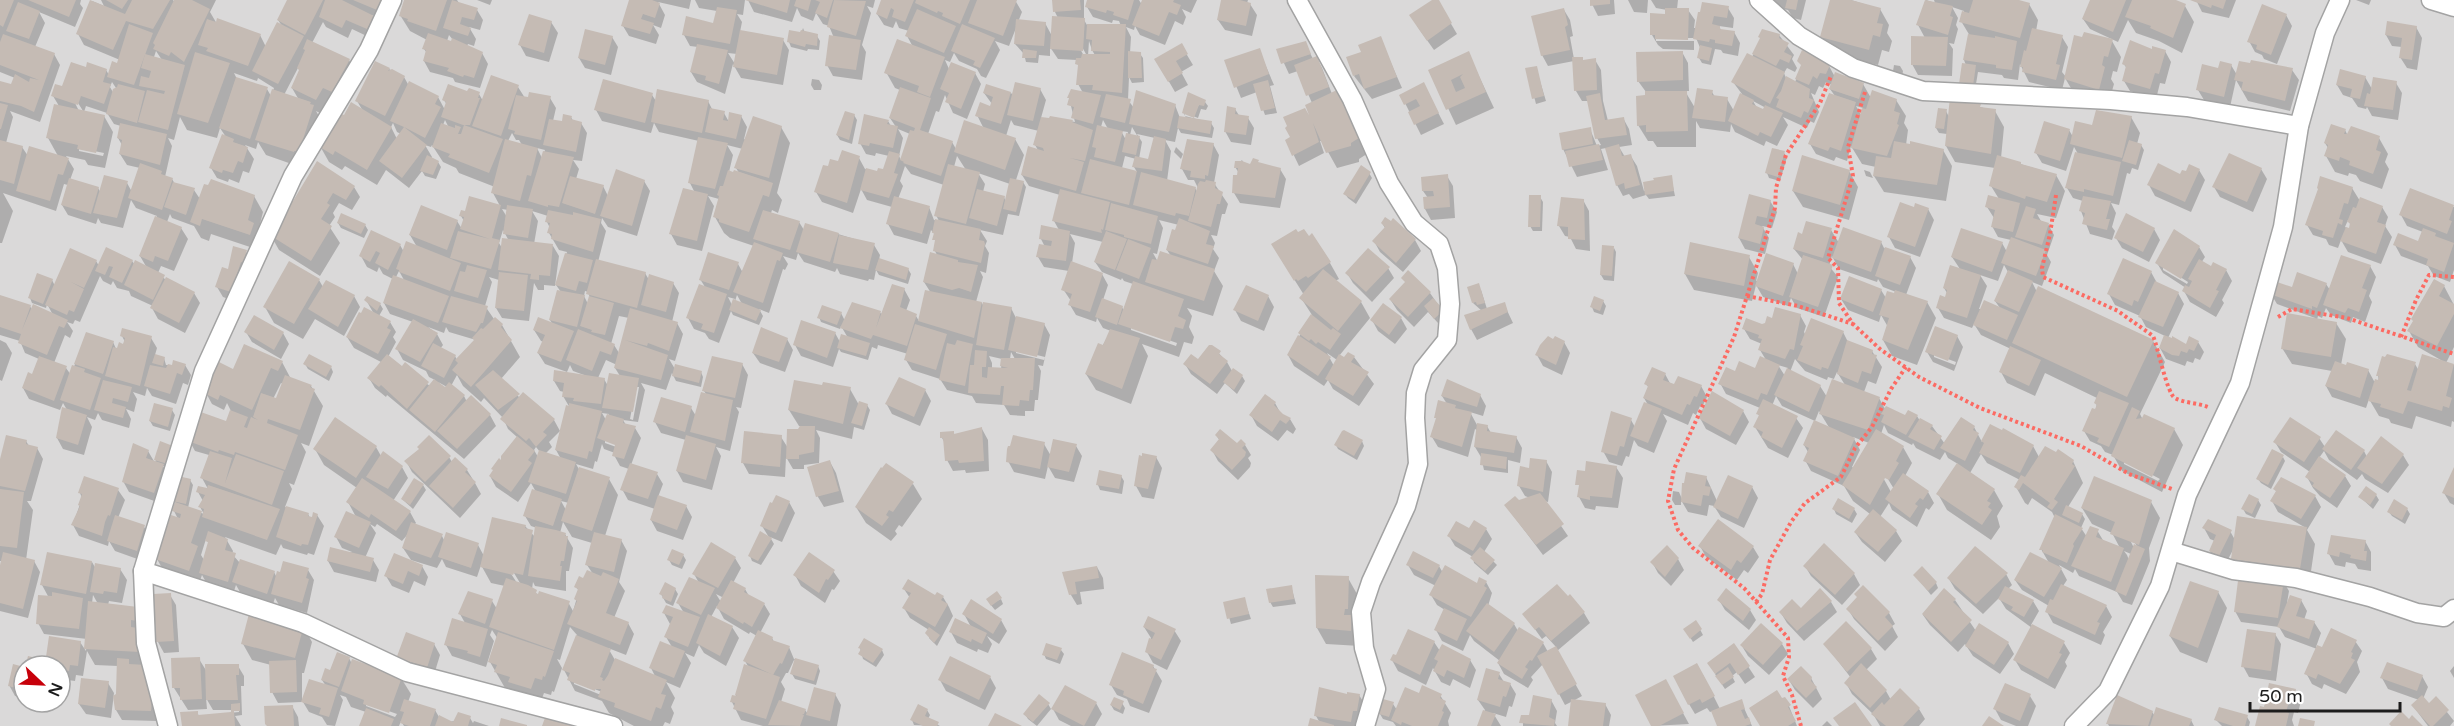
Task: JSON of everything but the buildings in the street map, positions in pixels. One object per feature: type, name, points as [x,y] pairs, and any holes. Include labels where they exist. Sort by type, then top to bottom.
[{"type":"street","points":[[168,726],[146,643],[143,571],[204,371],[293,176],[369,50],[392,0]]},
{"type":"street","points":[[1297,0],[1352,99],[1389,183],[1414,223],[1439,244],[1447,268],[1450,304],[1447,340],[1423,370],[1416,393],[1418,464],[1406,506],[1371,582],[1361,612],[1364,648],[1376,689],[1365,726]]},
{"type":"street","points":[[1759,0],[1799,36],[1838,60],[1871,75],[1923,91],[2111,100],[2187,107],[2299,126]]},
{"type":"street","points":[[2074,726],[2108,692],[2160,586],[2187,495],[2240,383],[2283,227],[2299,126],[2325,33],[2340,0]]},
{"type":"street","points":[[2431,0],[2454,7]]},
{"type":"street","points":[[2171,551],[2233,570],[2296,578],[2370,597],[2417,613],[2444,616],[2454,609]]},
{"type":"street","points":[[143,571],[303,623],[407,672],[613,726]]},
{"type":"path","points":[[1801,726],[1792,695],[1782,676],[1789,657],[1788,638],[1744,588],[1693,548],[1678,530],[1668,501],[1674,469],[1734,337],[1775,208],[1776,188],[1786,155],[1820,103],[1838,60]]},
{"type":"path","points":[[1871,75],[1848,147],[1853,176],[1828,258],[1838,268],[1839,303],[1853,324],[1880,349],[1919,377],[1980,408],[2081,446],[2129,474],[2187,495]]},
{"type":"path","points":[[2056,195],[2042,268],[2043,277],[2118,311],[2153,336],[2169,391],[2175,398],[2199,404],[2225,415]]},
{"type":"path","points":[[2401,337],[2429,275],[2454,277]]},
{"type":"path","points":[[1747,296],[1798,306],[1853,324]]},
{"type":"path","points":[[2275,323],[2279,315],[2292,309],[2347,318],[2454,354]]},
{"type":"path","points":[[1756,602],[1762,594],[1770,560],[1791,522],[1805,503],[1841,477],[1855,448],[1872,427],[1891,389],[1906,368]]},
{"type":"shaded area","points":[[0,0],[2454,0],[2454,726],[0,726]]}]
